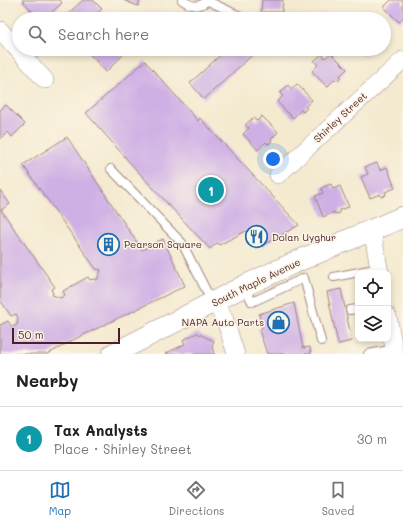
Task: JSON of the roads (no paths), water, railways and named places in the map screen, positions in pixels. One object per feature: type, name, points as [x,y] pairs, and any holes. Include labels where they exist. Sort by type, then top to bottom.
[{"type":"street","points":[[0,30],[12,43]]},
{"type":"street","points":[[24,56],[46,80]]},
{"type":"street","name":"Shirley Street","points":[[278,175],[403,60]]},
{"type":"street","name":"South Maple Avenue","points":[[113,354],[244,286],[301,269],[372,230],[403,217]]},
{"type":"street","points":[[372,230],[380,270]]},
{"type":"street","points":[[214,302],[225,320],[236,354]]},
{"type":"street","points":[[391,331],[395,352]]},
{"type":"lane","points":[[182,0],[190,6],[200,6],[208,0],[232,12]]},
{"type":"lane","points":[[111,169],[182,243],[214,302]]},
{"type":"lane","points":[[301,269],[321,341]]},
{"type":"lane","points":[[334,277],[355,274]]},
{"type":"lane","points":[[368,354],[395,352]]},
{"type":"place","name":"Tax Analysts","points":[[211,190]]},
{"type":"place","name":"Dolan Uyghur","points":[[257,237]]},
{"type":"place","name":"Pearson Square","points":[[109,244]]},
{"type":"place","name":"NAPA Auto Parts","points":[[279,322]]}]
